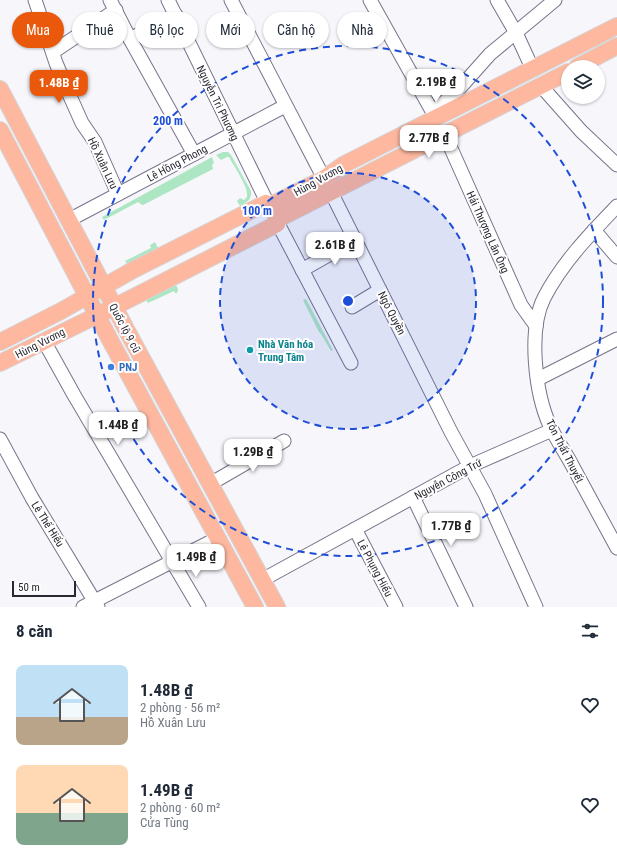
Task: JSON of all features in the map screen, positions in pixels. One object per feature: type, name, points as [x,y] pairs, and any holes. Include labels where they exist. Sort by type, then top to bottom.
[{"type":"main road","name":"Hùng Vương","points":[[327,185],[344,165],[435,115],[533,70],[617,26]]},
{"type":"main road","points":[[590,60],[617,46]]},
{"type":"main road","points":[[533,70],[542,87]]},
{"type":"main road","name":"Hùng Vương","points":[[0,342],[61,311],[103,286],[272,213],[327,185],[352,182],[561,76]]},
{"type":"main road","name":"Quốc lộ 9 cũ","points":[[0,89],[114,307],[132,333],[210,484],[277,607]]},
{"type":"main road","points":[[435,115],[445,135]]},
{"type":"main road","name":"Quốc lộ 9 cũ","points":[[0,130],[97,315],[111,345],[255,607]]},
{"type":"main road","name":"Hùng Vương","points":[[0,363],[114,307],[272,213]]},
{"type":"main road","points":[[52,228],[69,220]]},
{"type":"main road","points":[[193,493],[210,484]]},
{"type":"main road","points":[[218,538],[235,529]]},
{"type":"main road","points":[[245,589],[262,580]]},
{"type":"street","name":"Hồ Xuân Lưu","points":[[35,0],[68,94],[82,123],[95,142],[118,194]]},
{"type":"street","name":"Nguyễn Tri Phương","points":[[168,0],[174,12]]},
{"type":"street","name":"Ngô Quyền","points":[[231,0],[485,494],[536,607]]},
{"type":"street","points":[[370,0],[435,115],[490,54],[556,0]]},
{"type":"street","points":[[497,0],[516,33],[533,70]]},
{"type":"street","points":[[53,52],[113,5],[130,39],[194,154]]},
{"type":"street","points":[[130,39],[135,36]]},
{"type":"street","name":"Nguyễn Tri Phương","points":[[192,48],[272,213],[351,363]]},
{"type":"street","points":[[542,87],[582,131],[617,165]]},
{"type":"street","name":"Lê Hồng Phong","points":[[69,220],[286,106]]},
{"type":"street","name":"Hải Thượng Lãn Ông","points":[[445,135],[521,305],[536,326]]},
{"type":"street","name":"Tôn Thất Thuyết","points":[[617,206],[581,244],[561,270],[543,299],[536,326],[534,352],[540,392],[552,430],[617,548]]},
{"type":"street","points":[[594,230],[617,257]]},
{"type":"street","points":[[302,270],[355,240]]},
{"type":"street","points":[[352,307],[380,290]]},
{"type":"street","points":[[111,345],[132,333]]},
{"type":"street","points":[[538,379],[617,339]]},
{"type":"street","points":[[44,341],[74,395],[199,607]]},
{"type":"street","name":"Nguyễn Công Trứ","points":[[262,580],[470,466],[552,430]]},
{"type":"street","name":"Lê Thế Hiếu","points":[[0,439],[32,498],[97,604]]},
{"type":"street","points":[[210,484],[284,441]]},
{"type":"street","points":[[413,497],[466,607]]},
{"type":"street","name":"Lê Phụng Hiểu","points":[[355,529],[396,607]]},
{"type":"street","points":[[83,607],[97,604],[218,538]]},
{"type":"green space","points":[[223,152],[228,152],[231,155],[251,191],[250,199],[240,206],[237,201],[240,198],[244,200],[246,198],[247,191],[229,157],[221,160],[216,155]]},
{"type":"green space","points":[[212,157],[214,163],[212,165],[213,169],[143,205],[138,202],[104,220],[102,217]]},
{"type":"green space","points":[[155,242],[158,248],[127,264],[125,261],[151,248],[150,245]]},
{"type":"green space","points":[[176,285],[178,289],[177,293],[174,291],[148,303],[146,300]]},
{"type":"green space","points":[[306,299],[333,350],[331,351],[319,332],[303,300]]},
{"type":"place","name":"Nhà Văn hóa Trung Tâm","points":[[250,350]]},
{"type":"place","name":"PNJ","points":[[111,367]]}]
